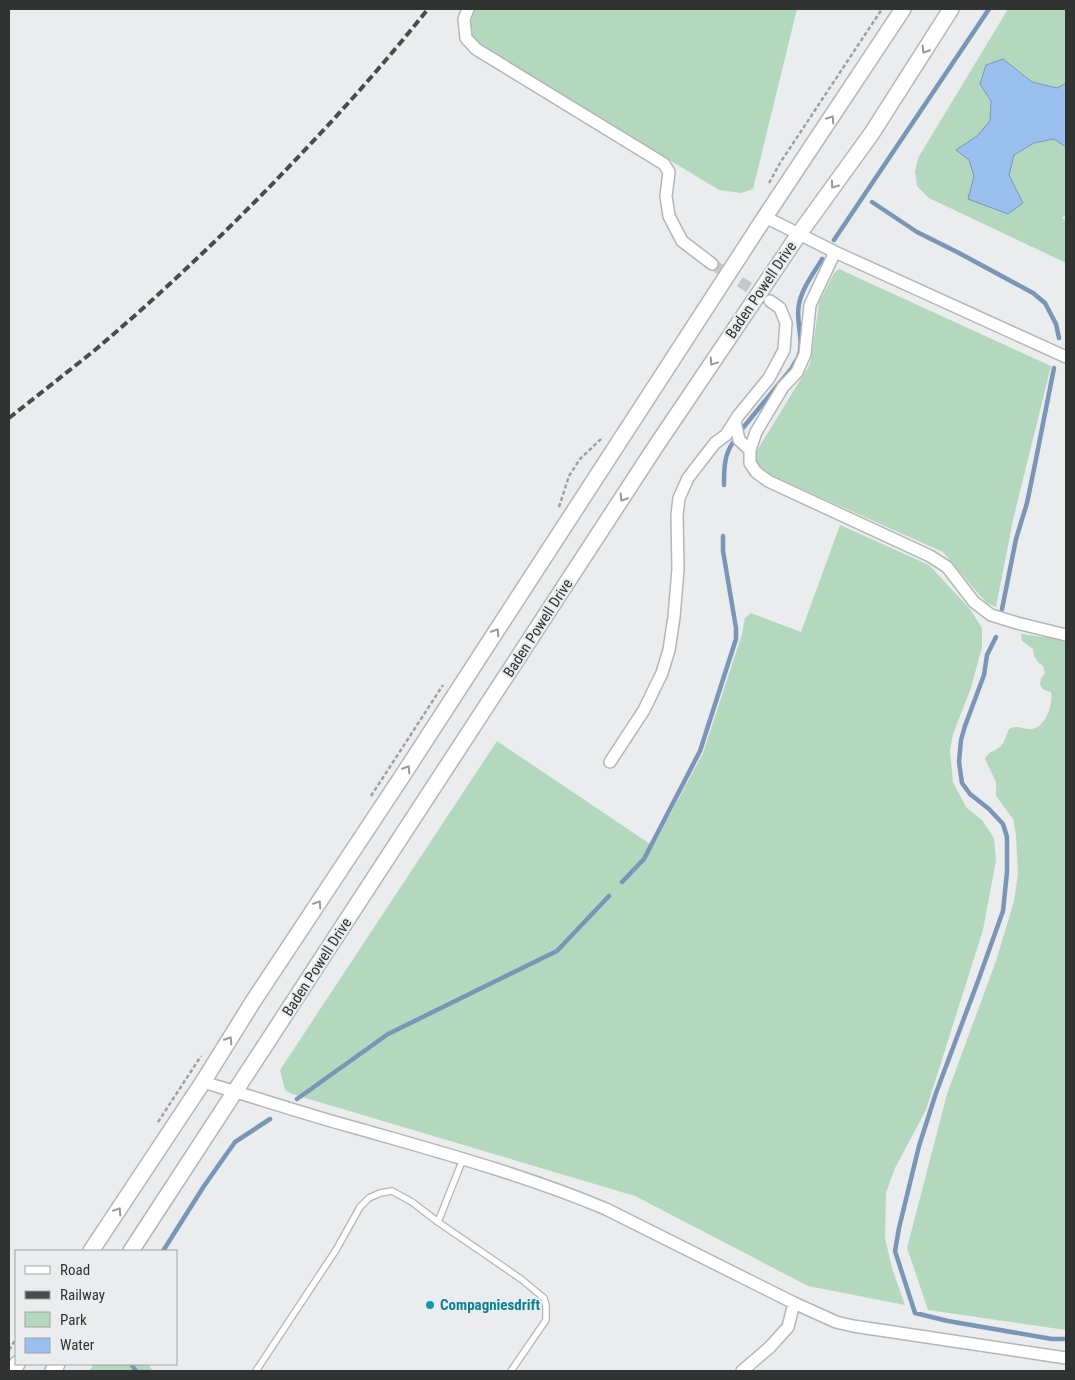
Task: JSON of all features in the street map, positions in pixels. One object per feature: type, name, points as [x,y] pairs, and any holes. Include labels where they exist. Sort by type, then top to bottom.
[{"type":"main road","points":[[92,1250],[203,1082],[254,1000],[403,775],[765,217],[903,9]]},
{"type":"main road","name":"Baden Powell Drive","points":[[132,1250],[656,446],[799,234],[872,133],[950,9]]},
{"type":"street","points":[[468,9],[464,19],[466,38],[476,49],[664,164],[669,172],[666,196],[670,216],[682,241],[712,264]]},
{"type":"street","points":[[765,217],[835,252],[1066,357]]},
{"type":"street","points":[[835,252],[810,305],[805,354],[797,372],[783,387],[756,432],[750,450],[750,463],[756,472],[768,481],[930,556],[947,567],[974,602],[991,615],[1066,635]]},
{"type":"street","points":[[610,762],[644,710],[662,673],[670,650],[678,569],[677,515],[679,498],[688,478],[715,444],[726,435],[734,421],[769,378],[784,350],[786,323],[780,308],[770,301]]},
{"type":"street","points":[[734,421],[740,440],[750,450]]},
{"type":"street","points":[[203,1082],[463,1158],[575,1196],[606,1209],[836,1322],[1066,1358]]},
{"type":"street","points":[[742,1371],[770,1347],[788,1327],[794,1303]]},
{"type":"lane","points":[[438,1222],[463,1158]]},
{"type":"lane","points":[[256,1371],[336,1250],[360,1207],[369,1198],[380,1193],[392,1191],[412,1202],[521,1279],[544,1298],[546,1320],[511,1371]]},
{"type":"path","points":[[767,186],[786,154],[882,9]]},
{"type":"path","points":[[558,507],[569,476],[580,459],[603,438],[608,430]]},
{"type":"path","points":[[368,800],[444,683]]},
{"type":"path","points":[[155,1126],[204,1051]]},
{"type":"green space","points":[[473,9],[797,9],[753,189],[741,193],[719,190],[475,42],[470,33],[469,25]]},
{"type":"green space","points":[[1008,9],[1066,9],[1066,83],[1057,88],[1032,82],[1020,72],[980,84],[991,101],[990,121],[977,136],[956,150],[969,160],[974,176],[1023,203],[1009,175],[1014,155],[1034,143],[1055,139],[1066,147],[1066,214],[1062,218],[1066,220],[1066,263],[929,198],[917,186],[915,171],[918,158]]},
{"type":"green space","points":[[839,269],[1051,366],[1013,520],[996,607],[987,603],[943,552],[766,473],[757,462],[758,449],[810,364],[819,303],[834,273]]},
{"type":"green space","points":[[840,525],[929,565],[970,609],[982,628],[982,647],[971,688],[953,734],[950,751],[953,782],[966,807],[982,820],[994,838],[996,860],[983,930],[926,1110],[895,1168],[886,1193],[885,1238],[892,1268],[905,1305],[808,1286],[635,1196],[292,1094],[285,1090],[280,1070],[497,741],[653,846],[703,753],[742,634],[745,618],[751,613],[801,632]]},
{"type":"green space","points":[[1021,634],[1066,640],[1066,1330],[928,1310],[907,1248],[947,1094],[996,961],[1014,901],[1018,874],[1016,835],[1013,819],[996,796],[996,782],[985,759],[988,754],[1002,745],[1009,729],[1015,727],[1032,729],[1037,727],[1042,724],[1050,708],[1051,692],[1044,690],[1040,685],[1041,678],[1045,673],[1043,666],[1034,656],[1033,649],[1022,641]]},
{"type":"green space","points":[[93,1365],[149,1365],[153,1371],[89,1371]]},
{"type":"water","points":[[1003,59],[1032,82],[1057,88],[1066,83],[1066,147],[1054,139],[1034,143],[1014,155],[1009,175],[1023,203],[1008,214],[968,199],[974,176],[969,160],[956,150],[977,136],[990,121],[991,101],[980,84],[986,65]]},
{"type":"waterway","points":[[834,240],[989,9]]},
{"type":"waterway","points":[[872,202],[917,232],[1033,293],[1045,303],[1056,324],[1059,338]]},
{"type":"waterway","points":[[742,429],[798,358],[801,344],[798,318],[799,304],[805,286],[822,259]]},
{"type":"waterway","points":[[1002,609],[1016,539],[1027,503],[1054,368]]},
{"type":"waterway","points":[[724,485],[726,456],[734,441]]},
{"type":"waterway","points":[[622,882],[644,859],[700,751],[736,639],[736,628],[723,551],[723,536]]},
{"type":"waterway","points":[[996,637],[987,655],[984,675],[965,726],[961,740],[959,762],[962,783],[970,794],[989,809],[1003,824],[1007,837],[1007,872],[1003,911],[936,1093],[919,1146],[895,1251],[915,1313],[948,1321],[1052,1339],[1066,1339]]},
{"type":"waterway","points":[[297,1099],[388,1034],[557,951],[609,896]]},
{"type":"waterway","points":[[164,1250],[204,1186],[235,1142],[270,1119]]},
{"type":"waterway","points":[[132,1365],[136,1371]]},
{"type":"tunnel","points":[[712,264],[764,297]]},
{"type":"railway","points":[[9,418],[122,327],[226,230],[334,119],[428,9]]},
{"type":"place","name":"Compagniesdrift","points":[[430,1305]]}]
